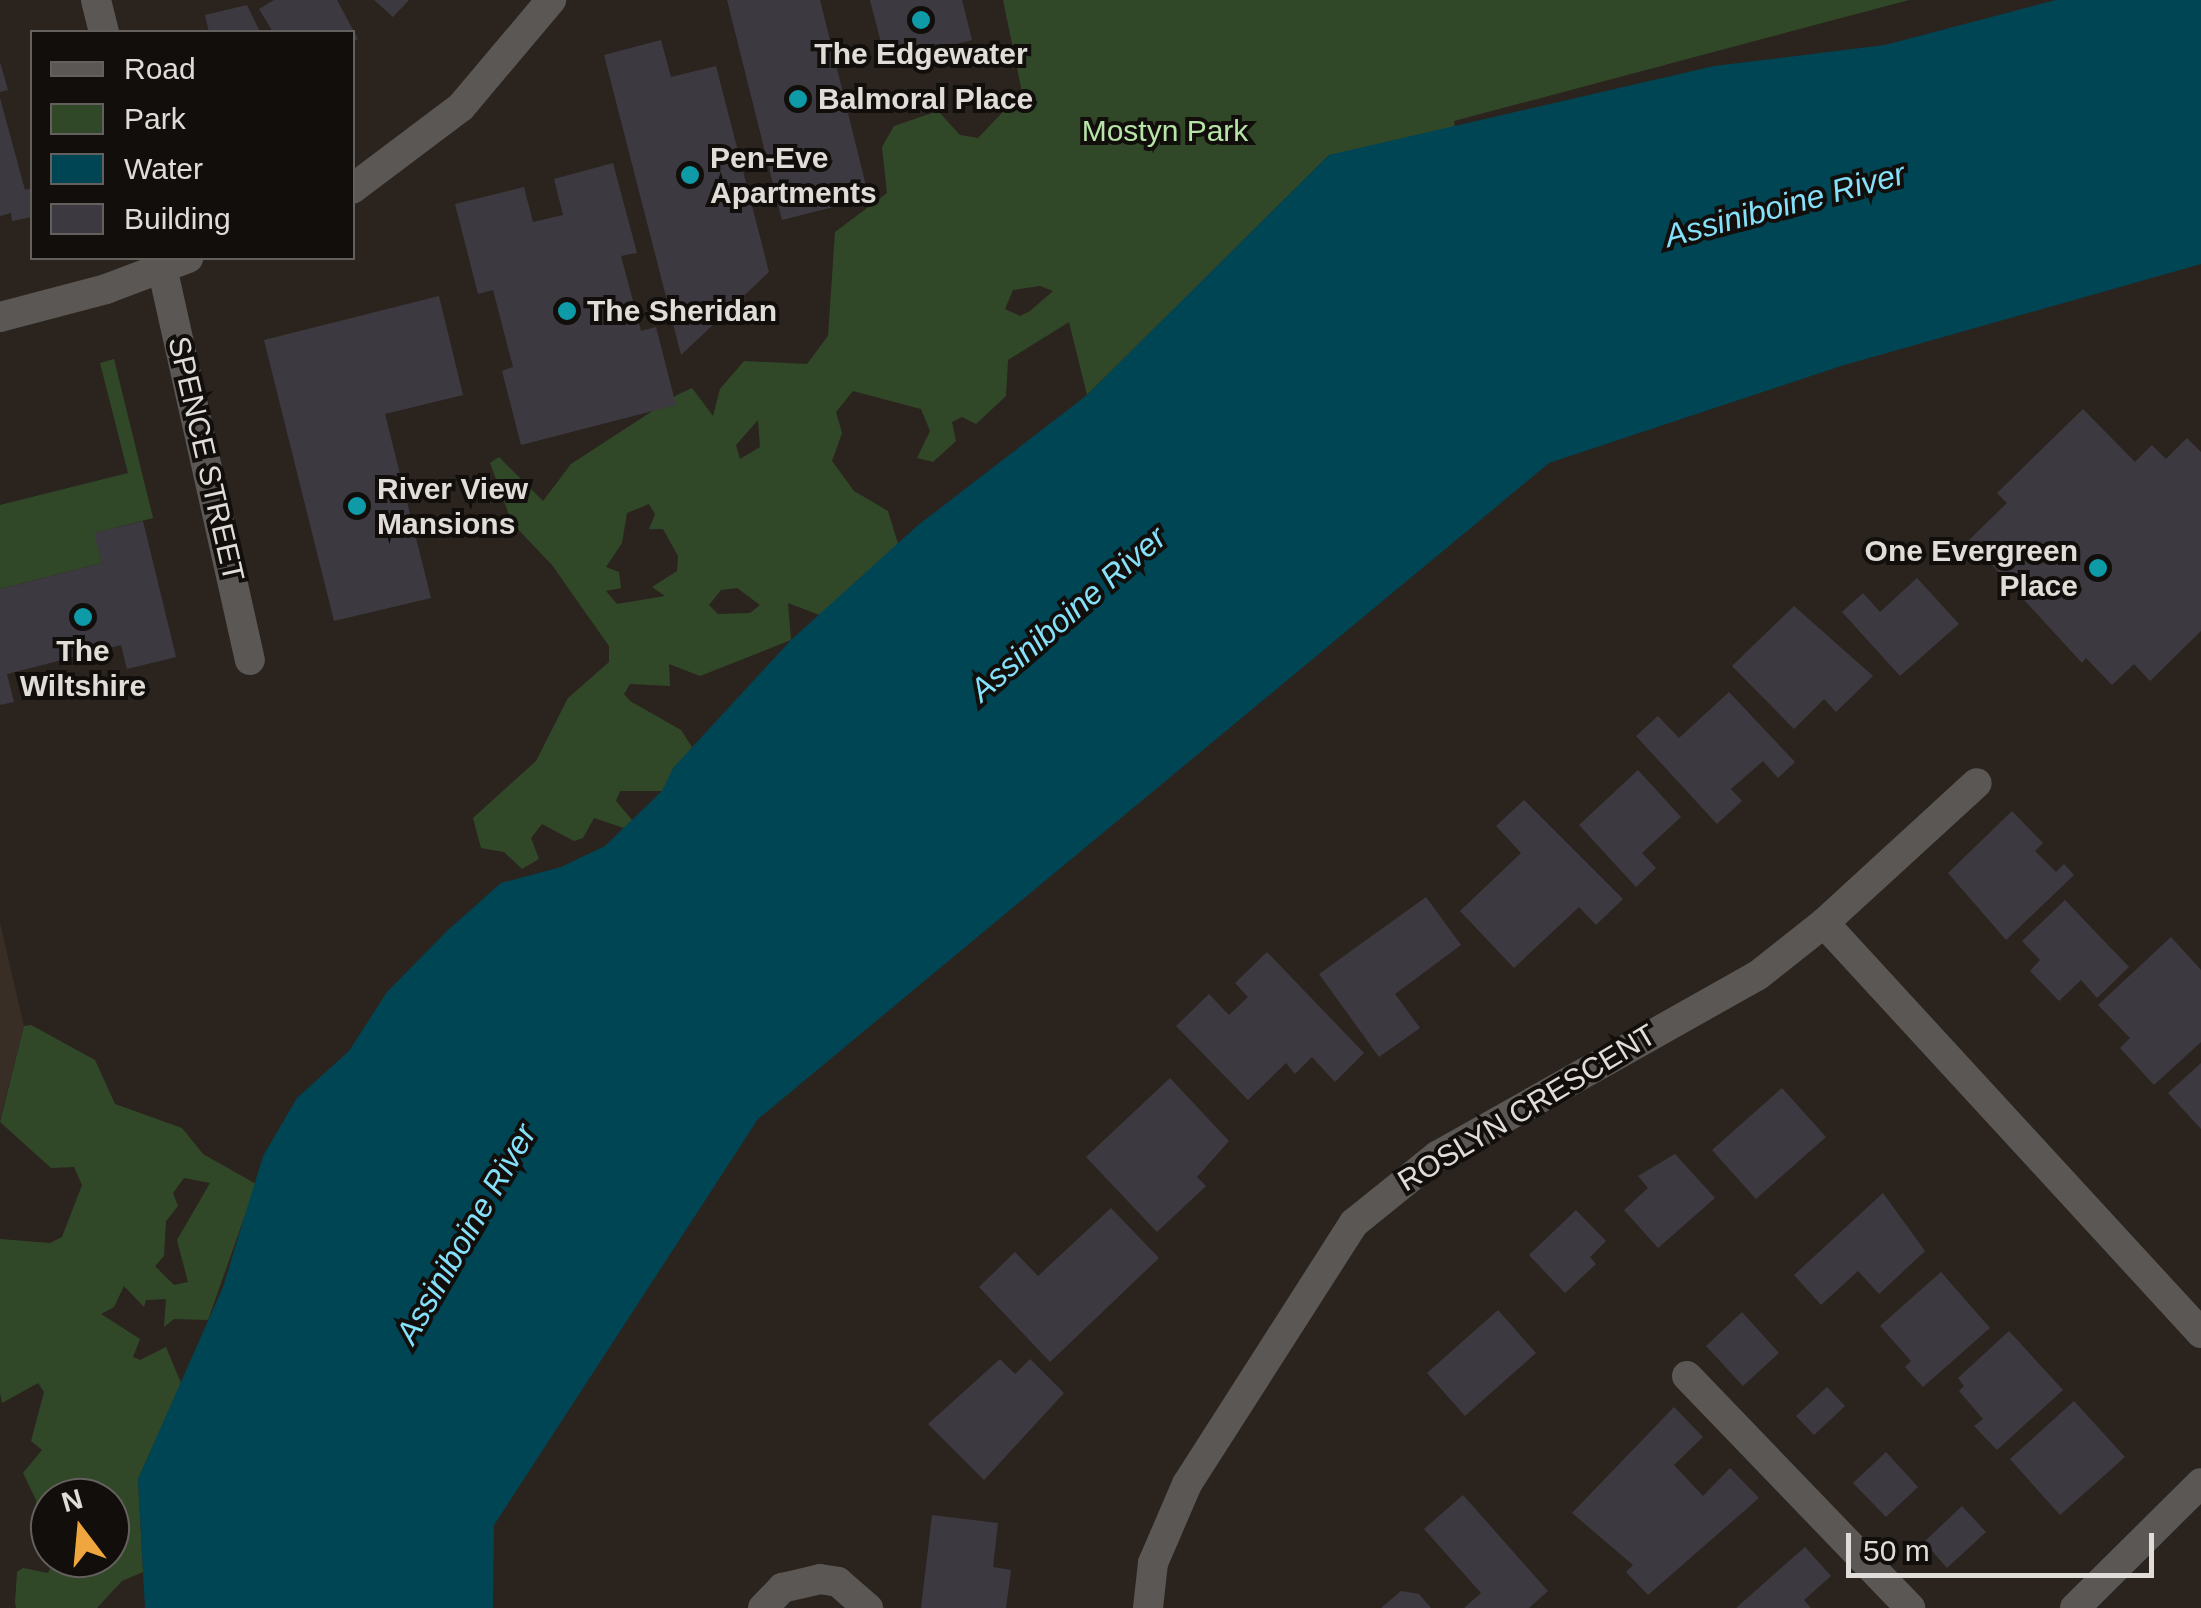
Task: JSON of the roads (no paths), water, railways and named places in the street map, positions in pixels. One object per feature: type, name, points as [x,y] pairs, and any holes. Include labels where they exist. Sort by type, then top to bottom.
[{"type":"street","points":[[96,0],[104,30]]},
{"type":"street","points":[[355,187],[460,107],[551,0]]},
{"type":"street","points":[[0,316],[170,261]]},
{"type":"street","name":"SPENCE STREET","points":[[170,261],[250,660]]},
{"type":"street","name":"ROSLYN CRESCENT","points":[[1148,1608],[1153,1563],[1186,1484],[1354,1223],[1437,1156],[1757,976],[1824,923],[1977,782]]},
{"type":"street","points":[[1824,923],[2201,1333]]},
{"type":"street","points":[[1687,1376],[1910,1608]]},
{"type":"street","points":[[2076,1608],[2201,1483]]},
{"type":"street","points":[[763,1608],[782,1588],[820,1579],[838,1582],[868,1608]]},
{"type":"water","name":"Assiniboine River","points":[[2056,0],[2201,0],[2201,264],[1841,366],[1549,463],[758,1119],[494,1525],[493,1608],[145,1608],[138,1479],[223,1287],[263,1156],[297,1098],[349,1051],[387,992],[448,930],[501,883],[561,867],[605,846],[662,791],[673,768],[791,640],[917,526],[1087,395],[1329,155],[1714,66],[1885,45]]},
{"type":"place","name":"The Edgewater","points":[[921,20]]},
{"type":"place","name":"Balmoral Place","points":[[798,99]]},
{"type":"place","name":"Pen-Eve Apartments","points":[[690,175]]},
{"type":"place","name":"The Sheridan","points":[[567,311]]},
{"type":"place","name":"River View Mansions","points":[[357,506]]},
{"type":"place","name":"One Evergreen Place","points":[[2098,568]]},
{"type":"place","name":"The Wiltshire","points":[[83,617]]},
{"type":"park label","name":"Mostyn Park","points":[[1165,131]]}]
